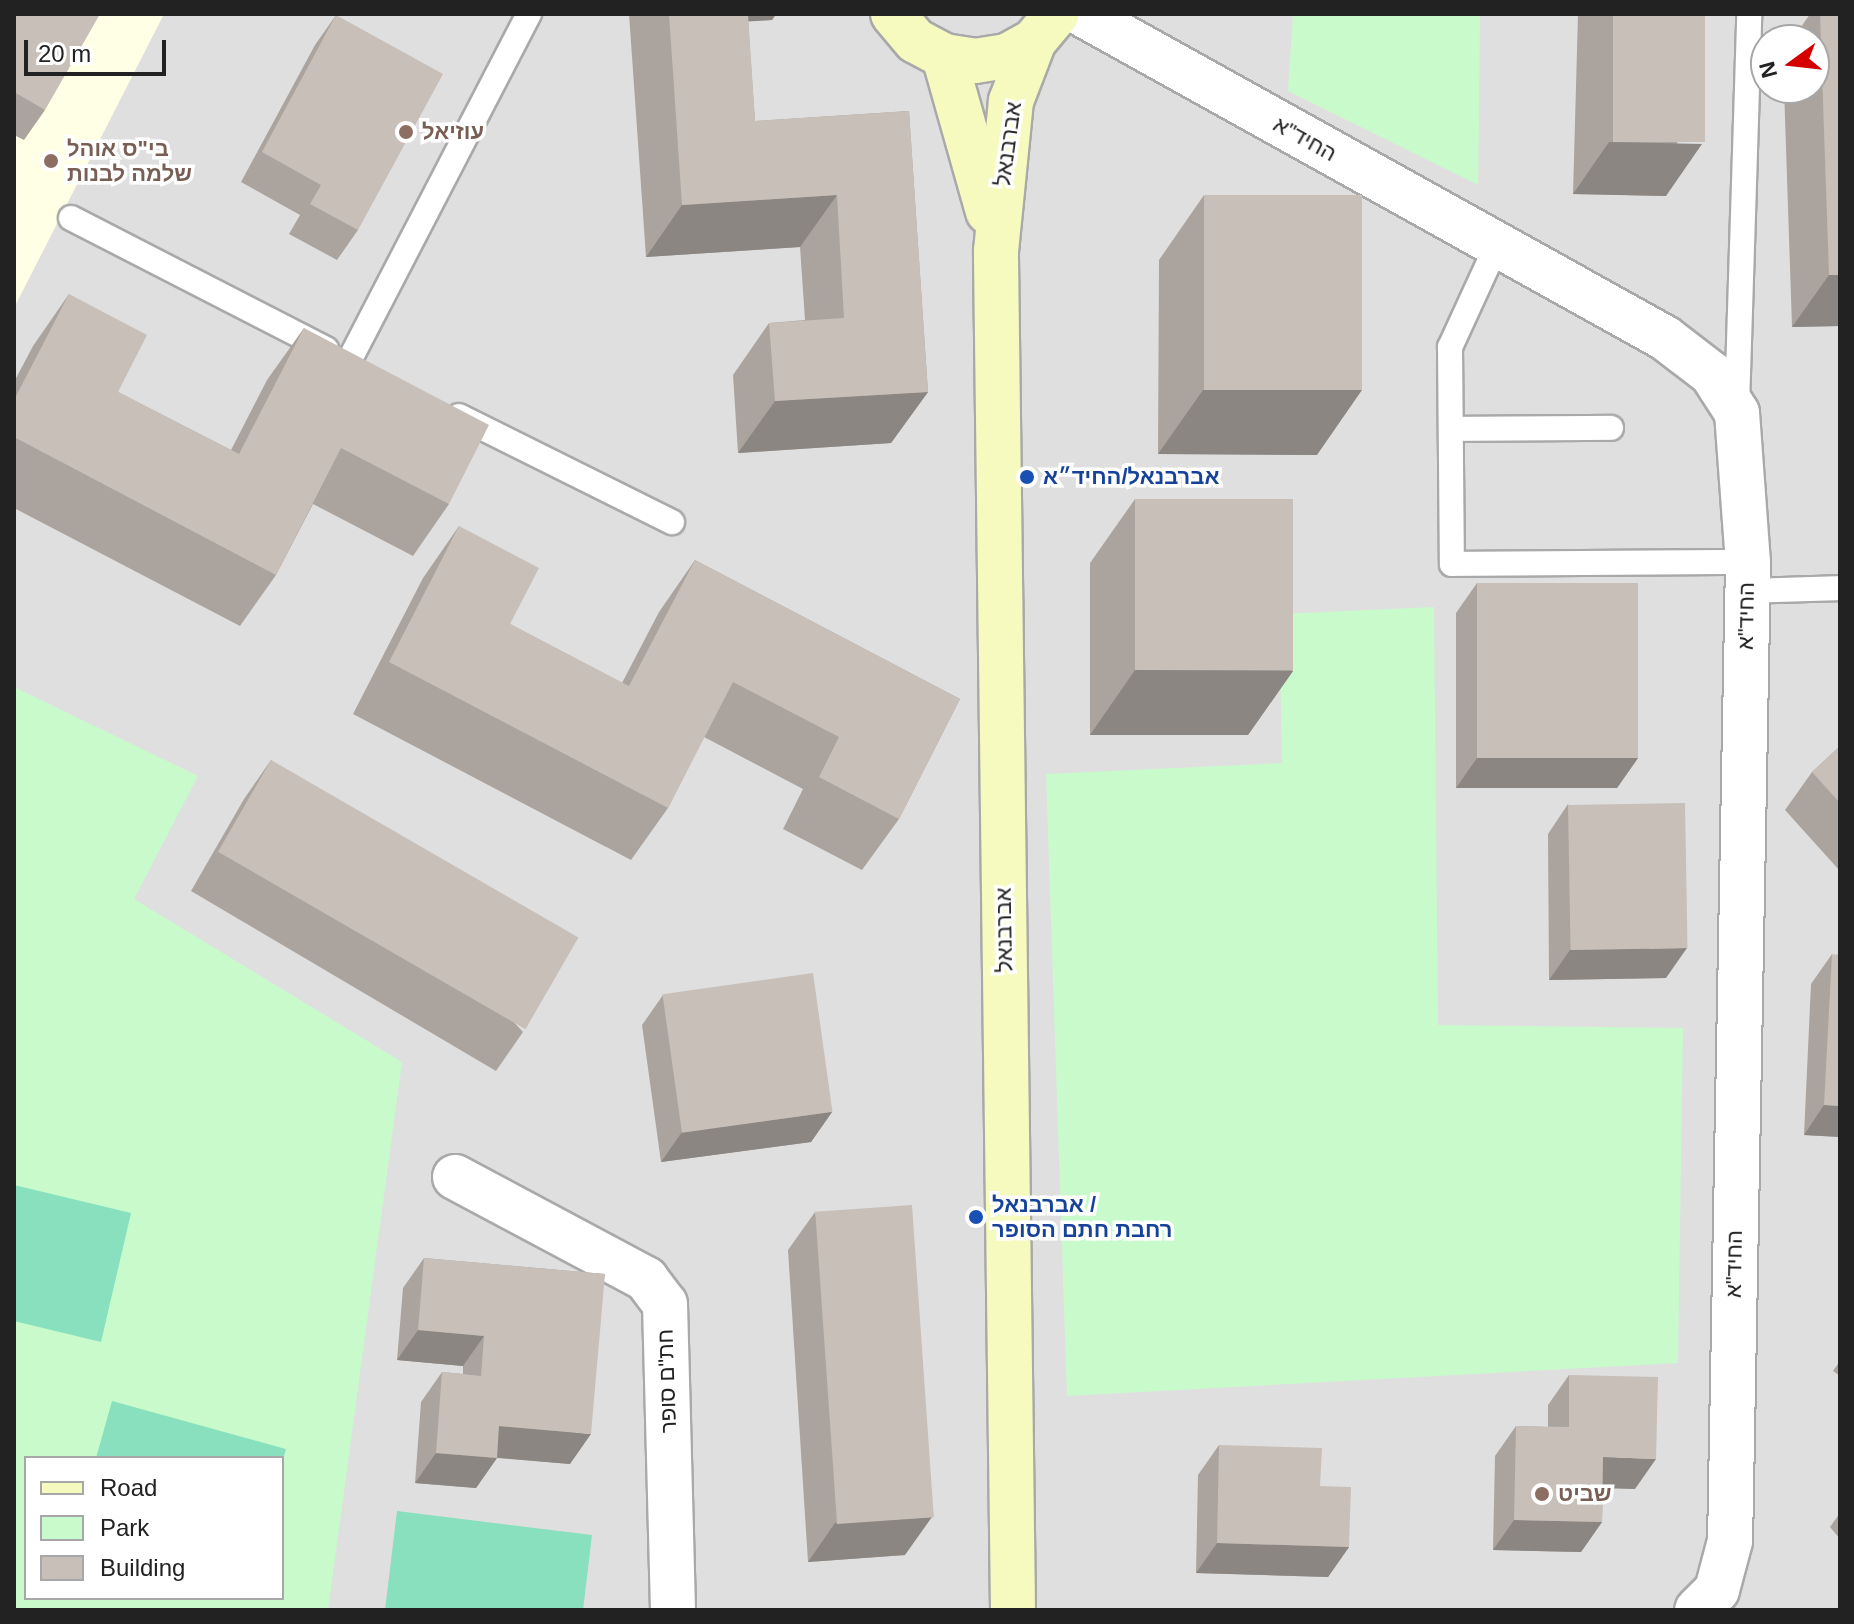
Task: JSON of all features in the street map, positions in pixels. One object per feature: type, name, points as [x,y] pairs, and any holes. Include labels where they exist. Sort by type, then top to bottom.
[{"type":"street","points":[[893,14],[916,41],[944,56],[975,61],[1007,56],[1046,28]]},
{"type":"street","name":"החיד\"א","points":[[1082,14],[1665,338],[1712,374],[1737,413],[1747,576],[1730,1541],[1712,1603]]},
{"type":"street","name":"אברבנאל","points":[[1013,1610],[996,251],[1011,101],[1046,28]]},
{"type":"street","name":"אברבנאל","points":[[944,56],[996,251]]},
{"type":"street","name":"חת\"ם סופר","points":[[455,1177],[646,1279],[665,1304],[673,1610]]},
{"type":"lane","points":[[349,361],[529,14]]},
{"type":"lane","points":[[1737,413],[1750,14]]},
{"type":"lane","points":[[71,218],[378,375]]},
{"type":"lane","points":[[1497,245],[1450,347],[1452,564],[1747,576],[1840,588]]},
{"type":"lane","points":[[434,403],[672,522]]},
{"type":"lane","points":[[1451,429],[1611,428]]},
{"type":"shaded area","points":[[14,14],[1840,14],[1840,1610],[14,1610]]},
{"type":"shaded area","name":"בי\"ס אוהל שלמה לבנות","points":[[14,14],[164,14],[14,308]]},
{"type":"green space","points":[[1293,14],[1480,14],[1478,185],[1288,91]]},
{"type":"green space","points":[[1434,607],[1438,1025],[1683,1028],[1678,1363],[1067,1396],[1046,774],[1282,763],[1279,614]]},
{"type":"green space","points":[[14,687],[198,776],[134,899],[402,1062],[328,1610],[14,1610]]},
{"type":"green space","points":[[14,1185],[131,1213],[101,1342],[14,1321]]},
{"type":"green space","points":[[112,1401],[286,1449],[284,1456],[97,1456]]},
{"type":"green space","points":[[397,1511],[592,1535],[583,1610],[385,1610]]},
{"type":"building","points":[[14,14],[100,14],[45,110],[14,92]]},
{"type":"building","points":[[669,14],[748,14],[755,121],[909,111],[928,392],[775,401],[769,323],[844,318],[837,195],[682,205]]},
{"type":"building","points":[[1613,14],[1705,14],[1705,142],[1613,142]]},
{"type":"building","points":[[1820,14],[1840,14],[1840,275],[1829,275],[1823,104],[1830,104],[1830,24],[1820,24]]},
{"type":"building","points":[[336,15],[443,74],[358,230],[310,204],[321,185],[262,152]]},
{"type":"building","points":[[1204,195],[1362,195],[1362,390],[1204,390]]},
{"type":"building","points":[[69,294],[147,335],[118,392],[239,454],[304,328],[489,425],[449,504],[341,448],[276,575],[14,437],[14,400]]},
{"type":"building","points":[[1135,499],[1293,499],[1293,670],[1135,670]]},
{"type":"building","points":[[459,526],[539,568],[510,624],[629,686],[695,560],[960,699],[899,819],[819,777],[839,737],[733,682],[668,808],[389,662]]},
{"type":"building","points":[[1477,583],[1638,583],[1638,758],[1477,758]]},
{"type":"building","points":[[1840,746],[1840,803],[1812,772]]},
{"type":"building","points":[[271,760],[578,937],[525,1029],[218,852]]},
{"type":"building","points":[[1685,803],[1688,948],[1571,950],[1568,805]]},
{"type":"building","points":[[1832,954],[1840,955],[1840,1106],[1824,1105]]},
{"type":"building","points":[[813,973],[832,1112],[682,1133],[662,994]]},
{"type":"building","points":[[912,1205],[934,1517],[837,1524],[815,1212]]},
{"type":"building","points":[[424,1258],[605,1274],[591,1434],[499,1426],[497,1458],[436,1453],[442,1372],[481,1376],[484,1336],[418,1330]]},
{"type":"building","points":[[1569,1375],[1658,1377],[1656,1459],[1603,1457],[1602,1522],[1514,1520],[1516,1426],[1569,1427]]},
{"type":"building","points":[[1219,1445],[1322,1448],[1320,1486],[1351,1487],[1349,1547],[1217,1543]]},
{"type":"place","name":"עוזיאל","points":[[406,132]]},
{"type":"place","name":"בי\"ס אוהל שלמה לבנות","points":[[51,161]]},
{"type":"place","name":"אברבנאל/החיד״א","points":[[1027,477]]},
{"type":"place","name":"אברבנאל / רחבת חתם הסופר","points":[[976,1217]]},
{"type":"place","name":"שביט","points":[[1542,1494]]}]
